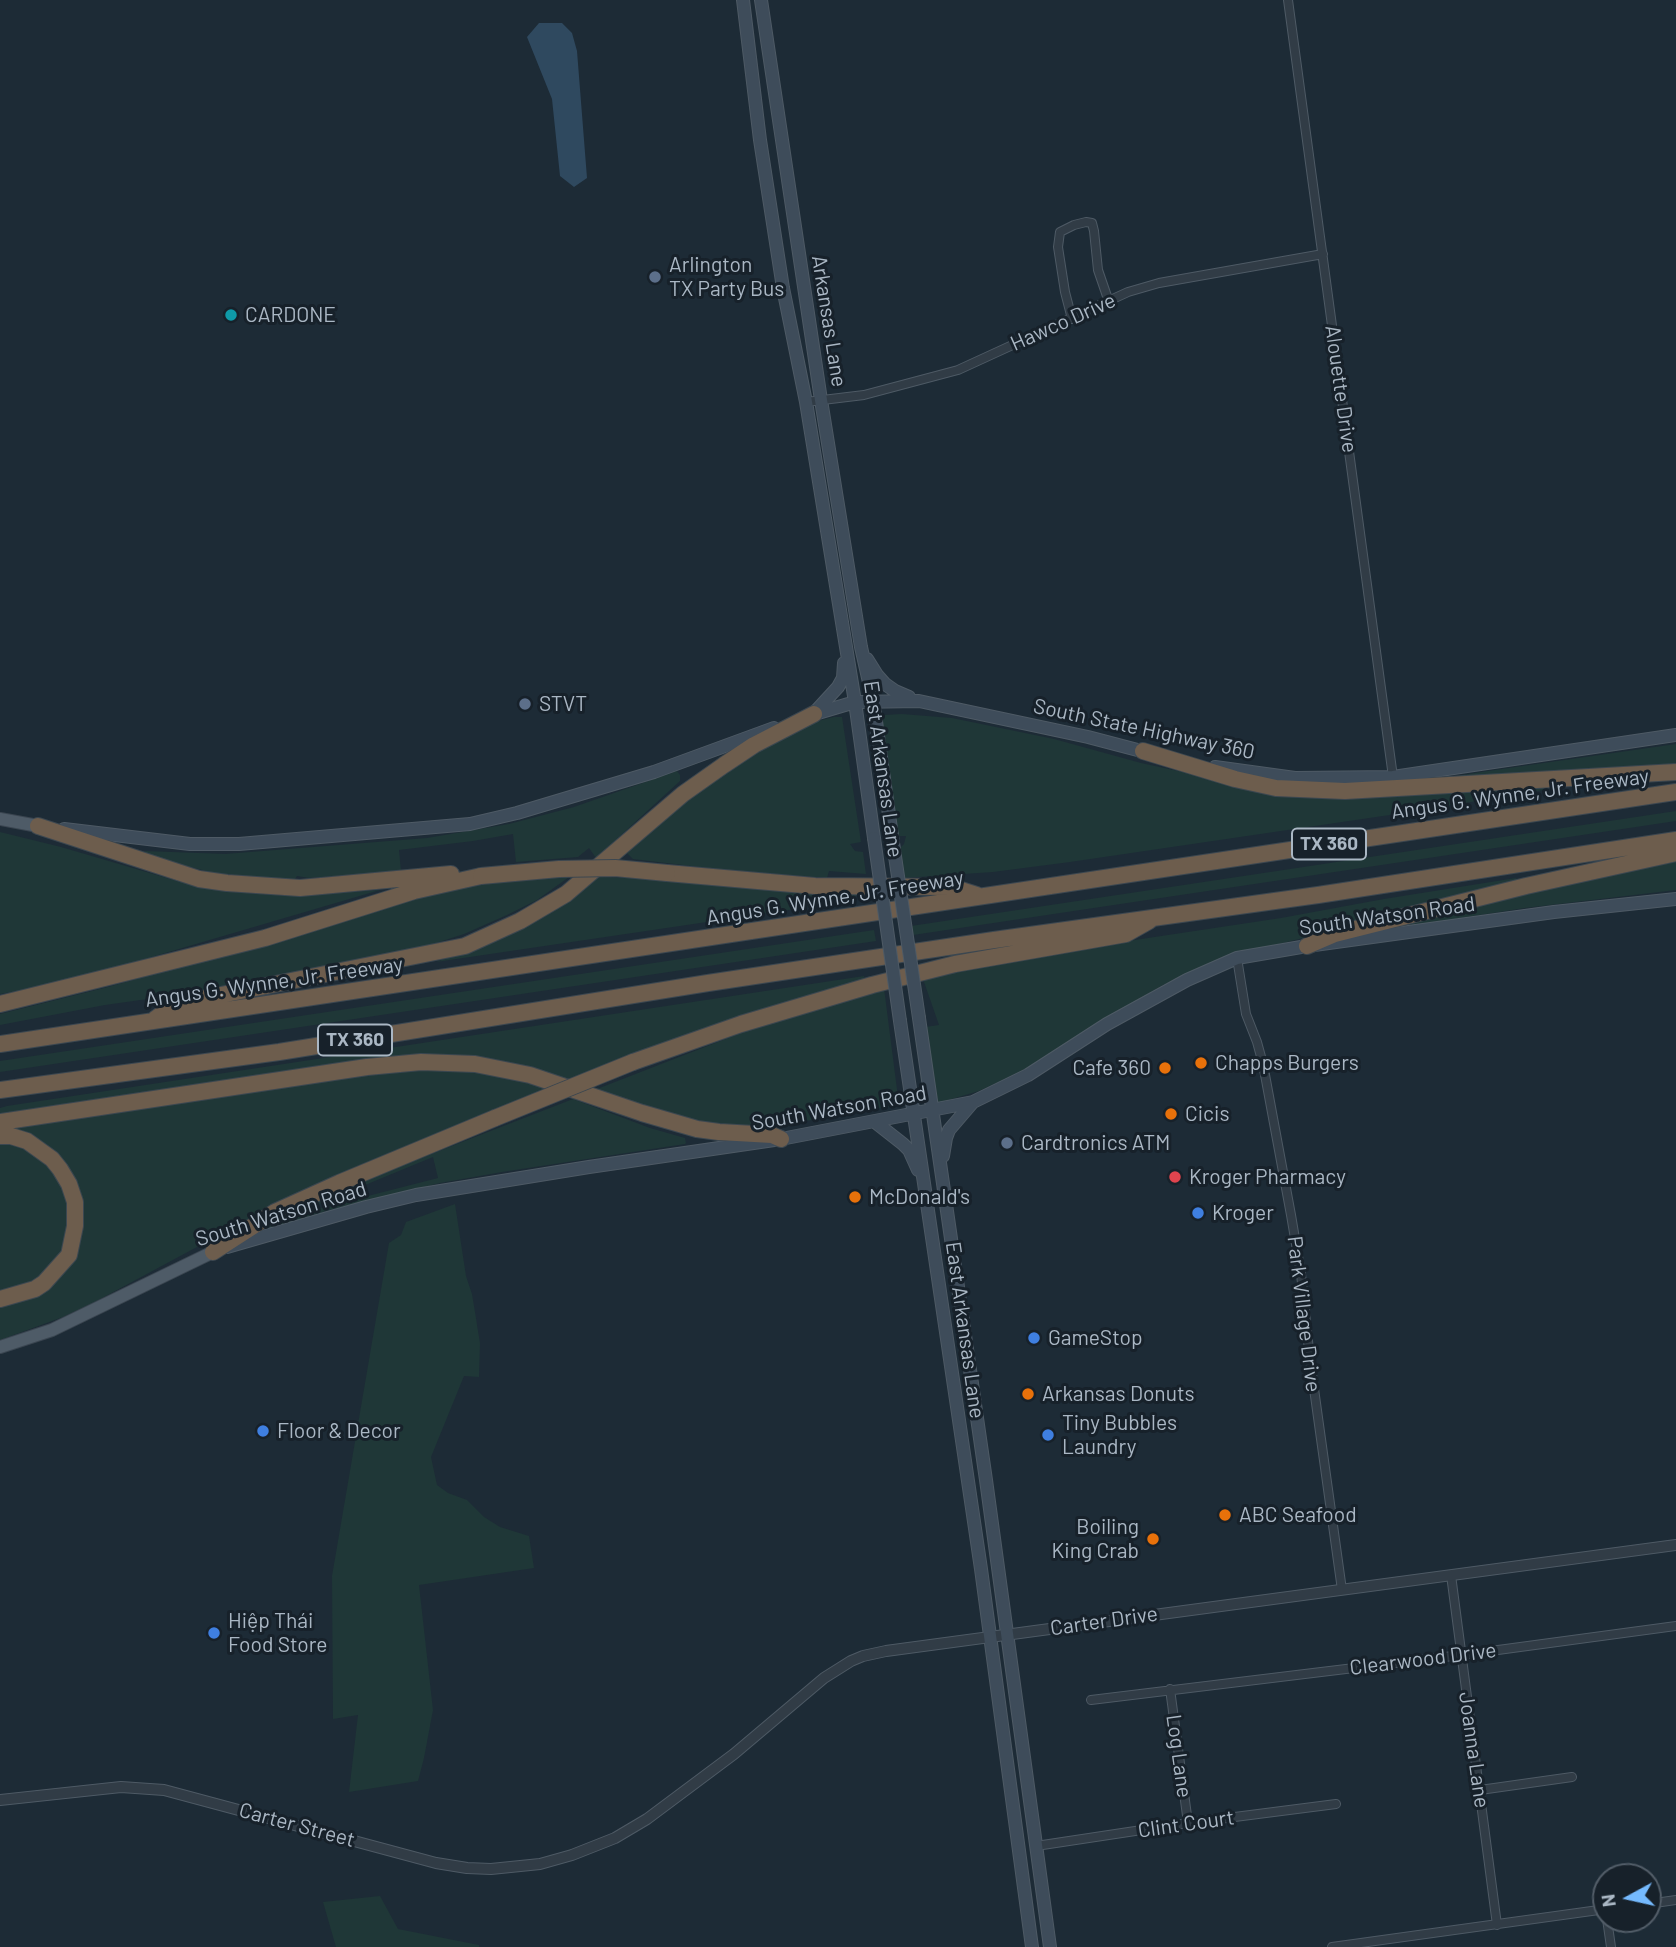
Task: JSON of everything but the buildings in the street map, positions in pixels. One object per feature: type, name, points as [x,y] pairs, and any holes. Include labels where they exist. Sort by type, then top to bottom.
[{"type":"highway","points":[[153,1021],[176,1004],[465,946],[520,921],[566,894],[683,794],[724,765],[814,714]]},
{"type":"highway","points":[[1143,751],[1235,779],[1276,788],[1332,790],[1676,772]]},
{"type":"highway","name":"Angus G. Wynne, Jr. Freeway","points":[[0,1044],[1676,792]]},
{"type":"highway","points":[[38,826],[199,878],[227,883],[300,888],[448,874],[481,876]]},
{"type":"highway","name":"TX 360","points":[[0,1090],[279,1052],[708,983],[1676,840]]},
{"type":"highway","points":[[1307,946],[1348,931],[1526,886],[1676,853]]},
{"type":"highway","points":[[0,1004],[265,938],[414,891],[481,876],[559,869],[615,869],[815,887],[952,887],[983,896]]},
{"type":"highway","points":[[213,1252],[254,1224],[339,1183],[633,1062],[741,1024],[872,985],[955,964],[1126,934],[1157,916]]},
{"type":"highway","points":[[0,1122],[353,1069],[421,1062],[475,1064],[530,1075],[697,1129],[772,1135],[781,1139]]},
{"type":"highway","points":[[0,1136],[27,1141],[52,1159],[61,1169],[75,1202],[75,1226],[69,1255],[44,1283],[35,1289],[0,1299]]},
{"type":"main road","name":"East Arkansas Lane","points":[[743,0],[760,139],[783,288],[806,402],[855,702],[1032,1947]]},
{"type":"main road","name":"Arkansas Lane","points":[[761,0],[861,647]]},
{"type":"main road","points":[[814,714],[833,694],[843,678],[844,642]]},
{"type":"main road","name":"East Arkansas Lane","points":[[861,647],[873,700],[1050,1947]]},
{"type":"main road","points":[[861,647],[871,667],[885,684],[919,701]]},
{"type":"main road","name":"South State Highway 360","points":[[855,702],[919,701],[1200,765],[1294,778],[1393,777],[1676,735]]},
{"type":"main road","points":[[0,819],[190,845],[239,844],[470,824],[517,813],[653,772],[855,702]]},
{"type":"main road","name":"South Watson Road","points":[[0,1348],[52,1330],[213,1252],[366,1207],[416,1195],[781,1139],[974,1102],[1028,1075],[1107,1024],[1187,980],[1237,958],[1546,914],[1676,900]]},
{"type":"main road","points":[[941,1174],[949,1130],[974,1102]]},
{"type":"main road","points":[[875,1122],[909,1150],[924,1186]]},
{"type":"street","name":"Alouette Drive","points":[[1288,0],[1393,777]]},
{"type":"street","points":[[1072,319],[1058,247],[1060,232],[1074,225],[1092,223],[1098,270],[1109,302]]},
{"type":"street","name":"Hawco Drive","points":[[806,402],[864,395],[958,370],[1128,292],[1184,277],[1323,254]]},
{"type":"street","name":"Park Village Drive","points":[[1237,958],[1246,1014],[1263,1064],[1301,1274],[1310,1360],[1342,1590]]},
{"type":"street","name":"Carter Drive","points":[[592,1847],[615,1838],[647,1819],[734,1754],[824,1678],[851,1661],[886,1651],[1676,1545]]},
{"type":"street","name":"Joanna Lane","points":[[1451,1575],[1497,1925]]},
{"type":"street","name":"Clearwood Drive","points":[[1091,1700],[1676,1626]]},
{"type":"street","name":"Log Lane","points":[[1170,1689],[1188,1823]]},
{"type":"street","points":[[1480,1790],[1572,1777]]},
{"type":"street","name":"Carter Street","points":[[0,1800],[121,1787],[164,1790],[436,1863],[467,1868],[491,1869],[540,1864],[592,1847]]},
{"type":"street","name":"Clint Court","points":[[1035,1846],[1336,1804]]},
{"type":"street","points":[[1332,1947],[1592,1911]]},
{"type":"green space","points":[[884,715],[952,718],[1054,739],[1141,763],[1229,782],[1543,784],[1544,790],[1070,862],[993,872],[904,878],[900,848],[906,836],[896,836],[880,719]]},
{"type":"green space","points":[[842,717],[861,842],[850,844],[855,851],[863,852],[866,874],[829,871],[827,878],[716,869],[633,859],[627,853],[720,770],[810,723]]},
{"type":"green space","points":[[1676,744],[1676,766],[1443,778],[1488,771]]},
{"type":"green space","points":[[677,771],[680,781],[596,858],[589,848],[578,857],[516,862],[513,834],[399,850],[401,871],[309,878],[297,876],[295,879],[215,873],[144,856],[145,851],[225,854],[427,838],[509,824],[574,807]]},
{"type":"green space","points":[[1676,811],[1676,821],[913,935],[911,926]]},
{"type":"green space","points":[[0,832],[177,881],[233,892],[290,896],[380,890],[47,986],[0,994]]},
{"type":"green space","points":[[1676,862],[1676,890],[1525,908],[1376,931],[1521,892]]},
{"type":"green space","points":[[569,877],[537,900],[507,915],[464,934],[427,946],[240,986],[105,1005],[0,1025],[0,1014],[108,987],[436,892],[513,880]]},
{"type":"green space","points":[[598,877],[856,893],[856,900],[436,962],[455,955]]},
{"type":"green space","points":[[1516,878],[1520,883],[1220,959],[1163,985],[1022,1071],[979,1091],[938,1103],[925,1027],[939,1025],[923,979],[1035,955],[1281,918]]},
{"type":"green space","points":[[874,930],[876,941],[0,1072],[0,1061]]},
{"type":"green space","points":[[864,976],[865,981],[788,1001],[567,1081],[449,1057],[0,1117],[0,1108],[7,1106]]},
{"type":"green space","points":[[884,988],[899,1105],[753,1130],[720,1128],[609,1096],[597,1089],[782,1017]]},
{"type":"green space","points":[[412,1070],[486,1073],[522,1079],[550,1088],[411,1144],[262,1212],[91,1304],[0,1340],[0,1305],[36,1295],[67,1265],[72,1181],[18,1134],[16,1126]]},
{"type":"green space","points":[[573,1099],[685,1138],[686,1143],[440,1183],[329,1210],[249,1236],[250,1230],[336,1191]],"holes":[[[433,1157],[438,1178],[309,1211],[307,1209]]]},
{"type":"green space","points":[[0,1142],[31,1151],[50,1166],[60,1181],[68,1207],[67,1236],[53,1266],[30,1285],[0,1294]]},
{"type":"green space","points":[[455,1204],[480,1343],[479,1377],[464,1376],[431,1457],[437,1485],[448,1493],[467,1500],[484,1517],[500,1527],[529,1536],[534,1568],[419,1585],[433,1710],[418,1781],[349,1792],[358,1715],[333,1719],[332,1576],[389,1243],[401,1235],[406,1222]]},
{"type":"green space","points":[[380,1896],[398,1929],[479,1947],[336,1947],[323,1902]]},
{"type":"water","points":[[539,23],[562,23],[572,33],[577,51],[587,178],[574,187],[560,176],[552,99],[527,37]]},
{"type":"place","name":"Arlington TX Party Bus","points":[[655,277]]},
{"type":"place","name":"CARDONE","points":[[231,315]]},
{"type":"place","name":"STVT","points":[[525,704]]},
{"type":"place","name":"Chapps Burgers","points":[[1201,1063]]},
{"type":"place","name":"Cafe 360","points":[[1165,1068]]},
{"type":"place","name":"Cicis","points":[[1171,1114]]},
{"type":"place","name":"Cardtronics ATM","points":[[1007,1143]]},
{"type":"place","name":"Kroger Pharmacy","points":[[1175,1177]]},
{"type":"place","name":"McDonald's","points":[[855,1197]]},
{"type":"place","name":"Kroger","points":[[1198,1213]]},
{"type":"place","name":"GameStop","points":[[1034,1338]]},
{"type":"place","name":"Arkansas Donuts","points":[[1028,1394]]},
{"type":"place","name":"Floor & Decor","points":[[263,1431]]},
{"type":"place","name":"Tiny Bubbles Laundry","points":[[1048,1435]]},
{"type":"place","name":"ABC Seafood","points":[[1225,1515]]},
{"type":"place","name":"Boiling King Crab","points":[[1153,1539]]},
{"type":"place","name":"Hiệp Thái Food Store","points":[[214,1633]]}]
